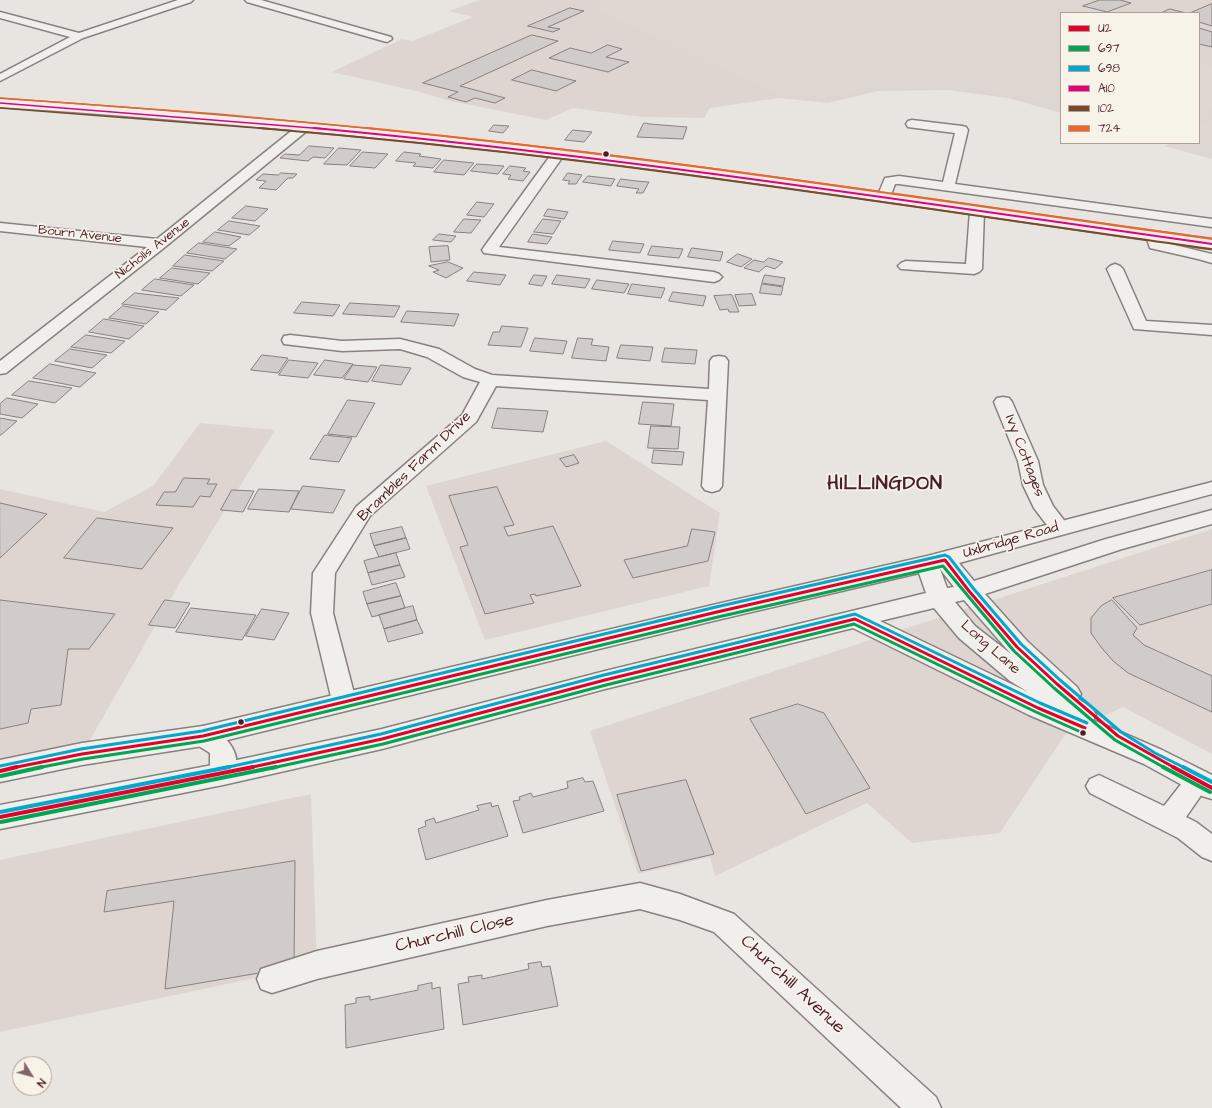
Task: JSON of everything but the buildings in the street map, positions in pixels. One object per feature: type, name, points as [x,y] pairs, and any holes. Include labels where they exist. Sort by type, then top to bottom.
[{"type":"main road","points":[[0,103],[148,113],[304,127],[665,167],[1212,244]]},
{"type":"main road","name":"Uxbridge Road","points":[[0,771],[82,754],[203,736],[717,612],[936,562],[1212,488]]},
{"type":"main road","points":[[0,817],[223,774],[382,738],[605,680],[969,591],[1093,550],[1212,517]]},
{"type":"main road","name":"Long Lane","points":[[936,562],[969,591],[1017,646],[1057,684],[1118,736]]},
{"type":"main road","name":"Long Lane","points":[[936,562],[939,598],[967,632],[1019,674],[1047,694],[1153,757],[1205,784]]},
{"type":"main road","name":"Long Lane","points":[[855,619],[1038,708],[1153,757]]},
{"type":"street","points":[[0,78],[78,36],[188,0]]},
{"type":"street","points":[[250,0],[387,39]]},
{"type":"street","points":[[0,15],[78,36]]},
{"type":"street","points":[[912,124],[962,130],[948,187]]},
{"type":"street","name":"Nicholls Avenue","points":[[0,369],[160,244],[304,127]]},
{"type":"street","points":[[558,155],[490,250],[714,277]]},
{"type":"street","points":[[884,197],[890,182],[893,180],[1212,223]]},
{"type":"street","points":[[906,266],[974,269],[977,211]]},
{"type":"street","name":"Bourn Avenue","points":[[0,227],[160,244]]},
{"type":"street","points":[[1152,236],[1155,245],[1202,254],[1212,259]]},
{"type":"street","points":[[1115,269],[1140,326],[1212,330]]},
{"type":"street","points":[[290,340],[342,346],[400,344],[433,353],[469,373],[490,380],[717,395]]},
{"type":"street","points":[[712,486],[719,361]]},
{"type":"street","name":"Brambles Farm Drive","points":[[344,701],[322,613],[324,572],[363,512],[470,418],[490,380]]},
{"type":"street","name":"Ivy Cottages","points":[[1003,402],[1028,461],[1032,485],[1044,508],[1060,528]]},
{"type":"street","points":[[203,736],[217,744],[223,753],[223,774]]},
{"type":"street","points":[[1168,820],[1205,784]]},
{"type":"street","points":[[1099,786],[1187,830],[1212,849]]},
{"type":"street","name":"Churchill Close","points":[[272,979],[317,965],[547,913],[640,896]]},
{"type":"street","name":"Churchill Avenue","points":[[640,896],[680,907],[724,923],[925,1108]]},
{"type":"shaded area","points":[[480,0],[1212,0],[1212,122],[1200,128],[1200,12],[1060,12],[1060,113],[1008,98],[948,90],[878,91],[828,103],[779,98],[710,108],[704,118],[642,117],[573,108],[546,120],[450,101],[416,91],[332,72],[402,39],[412,41],[473,17],[448,11]]},
{"type":"shaded area","points":[[607,0],[1092,0],[1080,6],[1101,12],[1060,12],[1060,109],[1012,95],[949,88],[874,88],[823,100],[780,95],[591,7]]},
{"type":"shaded area","points":[[1200,63],[1212,68],[1212,108],[1202,112],[1212,117],[1200,123]]},
{"type":"shaded area","points":[[1212,122],[1212,159],[1164,146],[1168,144],[1200,144],[1200,128]]},
{"type":"shaded area","points":[[200,423],[275,430],[181,581],[86,747],[0,761],[0,489],[104,512],[153,486]]},
{"type":"shaded area","points":[[606,441],[720,513],[709,586],[485,640],[426,486]]},
{"type":"shaded area","points":[[1212,529],[1212,754],[1123,707],[1065,735],[1000,833],[912,843],[867,803],[715,876],[710,857],[638,874],[590,731]]},
{"type":"shaded area","points":[[311,794],[317,965],[0,1032],[0,860]]},
{"type":"transit line","name":"724","points":[[0,98],[290,121],[580,151],[1212,239]]},
{"type":"transit line","name":"A10","points":[[0,103],[290,126],[580,156],[1212,244]]},
{"type":"transit line","name":"102","points":[[0,108],[290,131],[580,161],[1211,249]]},
{"type":"transit line","name":"698","points":[[0,766],[81,749],[202,731],[716,607],[945,555],[949,557],[973,588],[1021,644],[1060,680],[1121,732],[1155,753],[1212,782]]},
{"type":"transit line","name":"U2","points":[[0,771],[82,754],[203,736],[717,612],[945,560],[969,591],[1017,647],[1057,684],[1118,736],[1153,757],[1212,788]]},
{"type":"transit line","name":"697","points":[[1,776],[83,759],[204,741],[718,617],[943,566],[1014,651],[1054,688],[1115,740],[1210,792]]},
{"type":"transit line","name":"698","points":[[0,812],[222,769],[381,734],[604,675],[855,614],[1040,703],[1087,723]]},
{"type":"transit line","name":"U2","points":[[0,817],[223,774],[382,739],[605,680],[855,619],[1038,708],[1085,728]]},
{"type":"transit line","name":"697","points":[[1,822],[224,779],[383,744],[606,685],[854,624],[1036,712],[1083,733]]},
{"type":"district","name":"HILLINGDON","points":[[885,485]]}]
